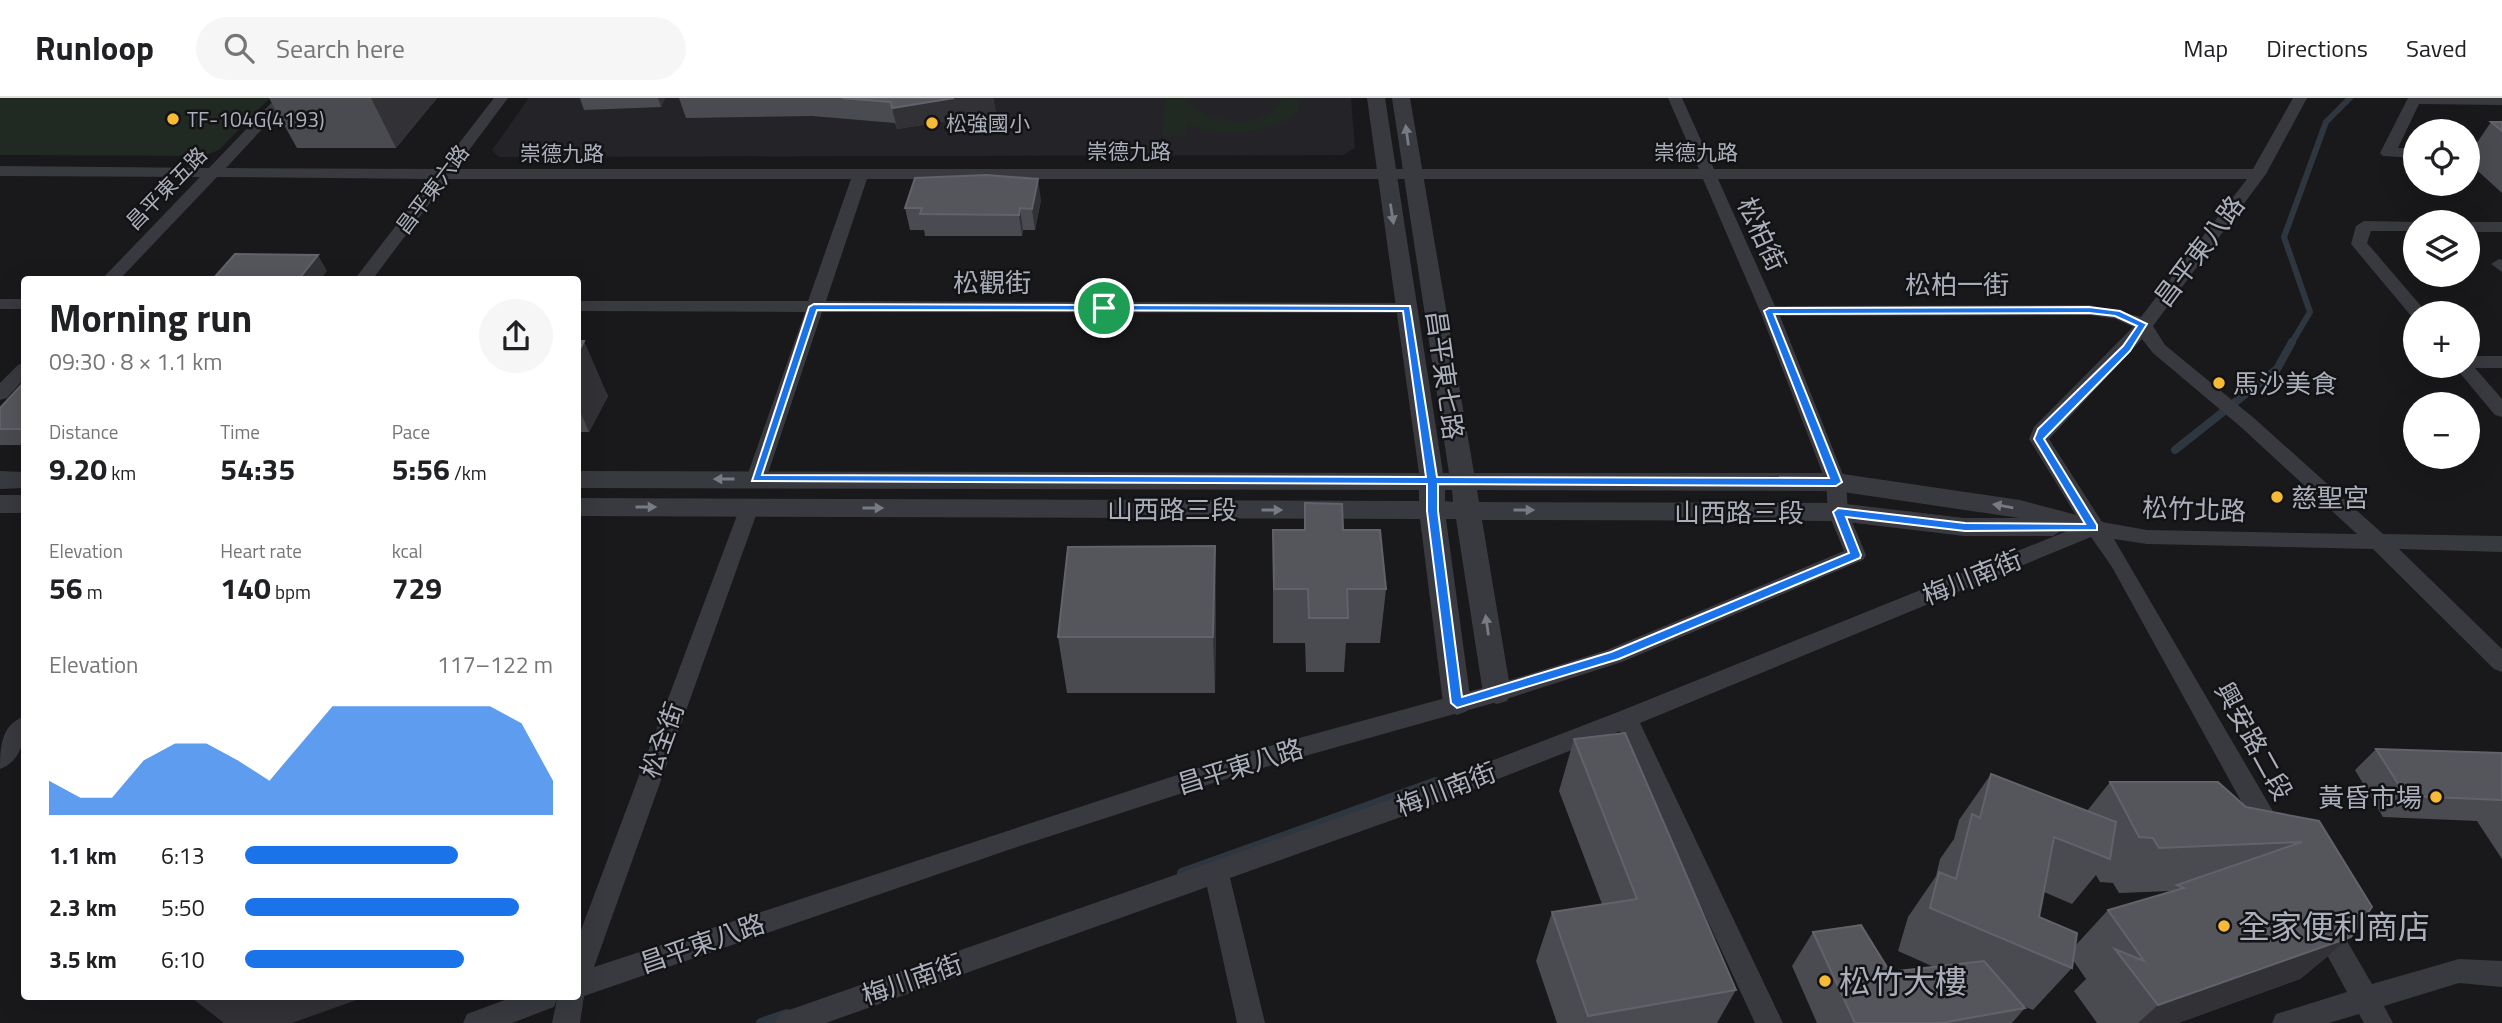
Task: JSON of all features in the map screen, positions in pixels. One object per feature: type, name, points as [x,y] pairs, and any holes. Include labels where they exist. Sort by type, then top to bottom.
[{"type":"street","name":"昌平東五路","points":[[114,276],[284,98]]},
{"type":"street","name":"昌平東六路","points":[[366,276],[501,98]]},
{"type":"street","name":"昌平東七路","points":[[1376,98],[1432,480],[1432,511],[1457,703]]},
{"type":"street","name":"昌平東七路","points":[[1401,98],[1497,692]]},
{"type":"street","name":"松柏街","points":[[1675,98],[1769,311],[1836,482],[1838,512]]},
{"type":"street","name":"昌平東八路","points":[[2094,528],[2039,439],[2041,432],[2126,348],[2201,253],[2258,174],[2300,98]]},
{"type":"street","points":[[2405,119],[2415,99],[2502,101]]},
{"type":"street","points":[[2403,123],[2388,153],[2403,153]]},
{"type":"street","name":"崇德九路","points":[[0,171],[444,174],[2258,174]]},
{"type":"street","points":[[756,479],[860,173]]},
{"type":"street","points":[[2403,226],[2364,226],[2359,244],[2408,301]]},
{"type":"street","points":[[2480,227],[2502,227]]},
{"type":"street","points":[[0,304],[21,304]]},
{"type":"street","name":"松觀街","points":[[581,306],[1407,308]]},
{"type":"street","name":"松柏一街","points":[[1769,311],[2089,310],[2117,313],[2143,324]]},
{"type":"street","points":[[2143,324],[2156,347],[2245,419],[2378,541],[2502,663]]},
{"type":"street","points":[[2480,362],[2502,362]]},
{"type":"street","points":[[0,394],[21,372]]},
{"type":"street","points":[[2473,378],[2502,411]]},
{"type":"street","points":[[0,480],[21,480]]},
{"type":"street","name":"山西路三段","points":[[581,480],[1836,482],[2020,509],[2094,528]]},
{"type":"street","points":[[0,504],[21,504]]},
{"type":"street","name":"山西路三段","points":[[581,507],[1838,512],[1965,527],[2094,528]]},
{"type":"street","name":"松全街","points":[[581,966],[749,507]]},
{"type":"street","name":"昌平東八路","points":[[581,984],[1011,838],[1241,764],[1614,656],[1856,555],[1838,512]]},
{"type":"street","name":"松竹北路","points":[[2094,528],[2147,537],[2502,544]]},
{"type":"street","name":"梅川南街","points":[[789,1023],[821,1017],[1403,806],[1626,719],[2094,528]]},
{"type":"street","name":"興安路二段","points":[[2094,528],[2120,562],[2281,849]]},
{"type":"street","points":[[1626,719],[1769,1023]]},
{"type":"street","points":[[0,759],[21,730]]},
{"type":"street","points":[[1216,872],[1251,1023]]},
{"type":"street","points":[[2314,908],[2373,1012]]},
{"type":"street","points":[[2286,1023],[2373,1012],[2459,971],[2502,974]]},
{"type":"street","points":[[477,1023],[539,1000]]},
{"type":"street","points":[[566,1023],[571,1000]]},
{"type":"shaded area","points":[[0,98],[270,98],[219,150],[203,156],[0,155]]},
{"type":"shaded area","name":"松強國小","points":[[529,98],[1351,98],[1355,148],[1343,155],[499,157],[492,150]]},
{"type":"shaded area","points":[[1165,98],[1188,98],[1188,102],[1210,116],[1238,121],[1264,116],[1275,109],[1282,98],[1303,99],[1296,116],[1270,127],[1228,133],[1187,124],[1186,136],[1162,136]]},
{"type":"building","points":[[842,98],[954,98],[892,108],[891,102]]},
{"type":"building","points":[[2491,122],[2502,122],[2502,131]]},
{"type":"building","points":[[986,175],[1038,179],[1032,209],[1020,208],[1019,215],[920,214],[922,208],[905,208],[915,178]]},
{"type":"building","points":[[235,254],[318,255],[301,276],[216,276]]},
{"type":"building","points":[[21,385],[21,429],[0,429],[0,408]]},
{"type":"building","points":[[1305,503],[1342,504],[1343,530],[1380,530],[1386,589],[1347,589],[1348,618],[1309,618],[1308,589],[1274,589],[1273,530],[1305,530]]},
{"type":"building","points":[[1215,546],[1213,637],[1058,637],[1068,547]]},
{"type":"building","points":[[1625,733],[1736,990],[1588,1016],[1552,912],[1637,899],[1574,739]]},
{"type":"building","points":[[2376,749],[2502,753],[2502,800],[2406,796]]},
{"type":"building","points":[[1991,774],[2116,822],[2110,859],[2054,837],[2039,917],[2077,933],[2072,968],[1930,908],[1939,872],[1956,879],[1972,814],[1980,818]]},
{"type":"building","points":[[2110,782],[2218,782],[2246,807],[2319,821],[2372,907],[2351,937],[2158,1005],[2115,949],[2144,961],[2108,910],[2184,888],[2177,885],[2302,842],[2159,848],[2153,838],[2139,837]]},
{"type":"building","points":[[1861,925],[1890,972],[1984,961],[2025,1008],[1941,1023],[1855,1023],[1813,932]]},
{"type":"waterway","points":[[2291,344],[2310,312],[2284,237],[2326,122],[2350,98]]},
{"type":"waterway","points":[[2175,450],[2277,369],[2292,342]]},
{"type":"waterway","points":[[1182,873],[1436,782]]},
{"type":"waterway","points":[[761,1023],[787,1014]]},
{"type":"place","name":"TF-104G(4193)","points":[[173,119]]},
{"type":"place","name":"松強國小","points":[[932,123]]},
{"type":"place","name":"馬沙美食","points":[[2219,383]]},
{"type":"place","name":"慈聖宮","points":[[2277,497]]},
{"type":"place","name":"黃昏市場","points":[[2436,797]]},
{"type":"place","name":"全家便利商店","points":[[2224,926]]},
{"type":"place","name":"松竹大樓","points":[[1825,981]]},
{"type":"route","points":[[1104,308],[814,307],[756,479],[1432,480],[1836,482],[1769,311],[2089,310],[2117,313],[2143,324],[2126,348],[2041,432],[2039,439],[2094,528],[1965,527],[1838,512],[1856,555],[1614,656],[1457,703],[1432,511],[1432,480],[1407,308],[1104,308]]}]
